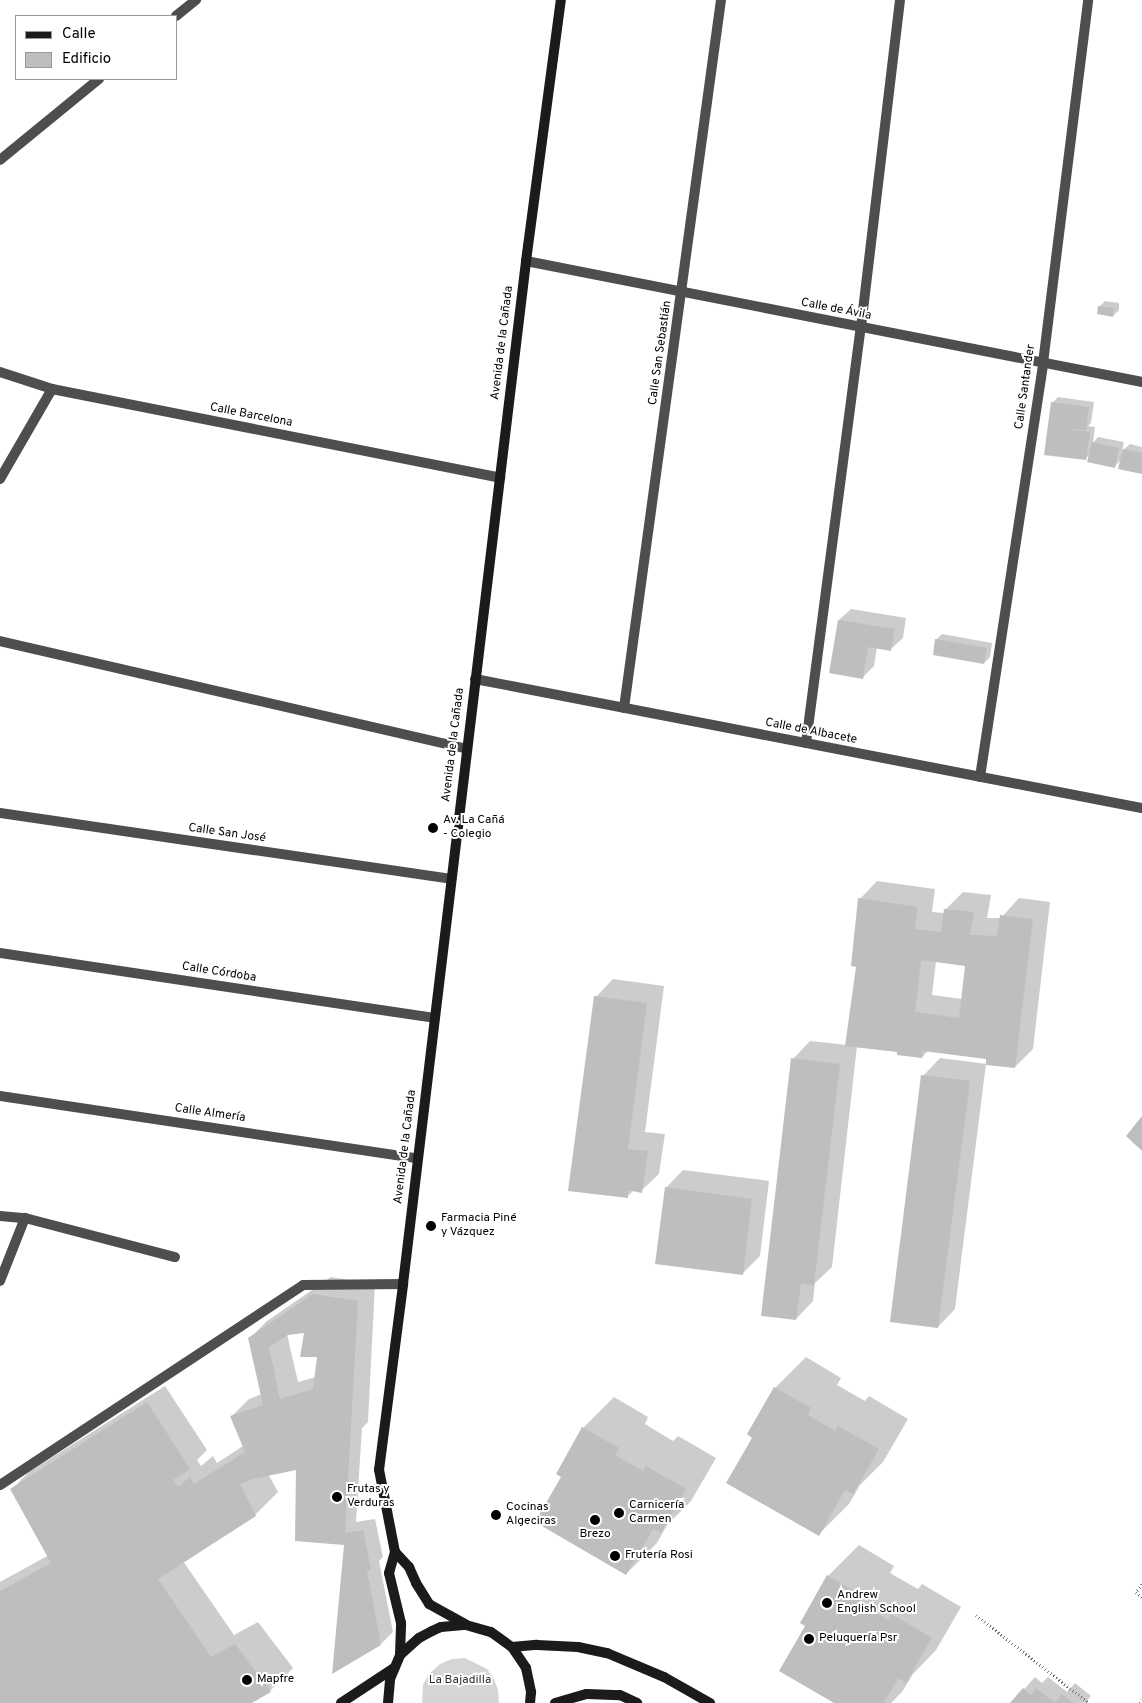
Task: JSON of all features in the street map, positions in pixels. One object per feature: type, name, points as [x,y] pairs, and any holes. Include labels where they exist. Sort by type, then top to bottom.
[{"type":"street","points":[[177,15],[196,0]]},
{"type":"street","name":"Avenida de la Cañada","points":[[400,1656],[400,1624],[389,1573],[395,1552],[379,1470],[526,261],[560,0]]},
{"type":"street","name":"Calle San Sebastián","points":[[624,708],[682,292],[720,0]]},
{"type":"street","points":[[806,743],[861,327],[900,0]]},
{"type":"street","name":"Calle Santander","points":[[980,777],[1043,363],[1088,0]]},
{"type":"street","points":[[0,160],[98,80]]},
{"type":"street","name":"Calle de Ávila","points":[[526,261],[1142,382]]},
{"type":"street","name":"Calle Barcelona","points":[[0,372],[52,389],[500,478]]},
{"type":"street","points":[[0,478],[52,389]]},
{"type":"street","points":[[0,642],[467,749]]},
{"type":"street","name":"Calle de Albacete","points":[[475,679],[1142,808]]},
{"type":"street","name":"Calle San José","points":[[0,813],[451,879]]},
{"type":"street","name":"Calle Córdoba","points":[[0,952],[434,1018]]},
{"type":"street","name":"Calle Almería","points":[[0,1096],[417,1158]]},
{"type":"street","points":[[0,1216],[25,1218],[175,1257]]},
{"type":"street","points":[[0,1281],[25,1218]]},
{"type":"street","points":[[0,1485],[304,1285],[403,1284]]},
{"type":"street","name":"Avenida de la Cañada","points":[[395,1552],[409,1567],[429,1604],[466,1625]]},
{"type":"street","points":[[388,1703],[390,1680],[400,1656],[419,1638],[432,1631],[441,1627],[466,1625],[491,1632],[512,1647],[526,1668],[531,1692],[530,1703]]},
{"type":"street","points":[[512,1647],[537,1645],[570,1647],[607,1653],[664,1677],[710,1703]]},
{"type":"street","points":[[341,1703],[395,1667]]},
{"type":"street","points":[[555,1703],[587,1694],[620,1695],[636,1703]]},
{"type":"path","points":[[1142,1584],[1136,1592],[1142,1597]]},
{"type":"path","points":[[976,1615],[1089,1703]]},
{"type":"green space","name":"La Bajadilla","points":[[465,1658],[487,1669],[494,1679],[498,1690],[499,1703],[422,1703],[423,1684],[430,1673],[440,1664],[452,1659]]},
{"type":"building","points":[[1098,306],[1114,308],[1113,317],[1097,314]]},
{"type":"building","points":[[1051,402],[1089,407],[1086,430],[1060,428],[1090,432],[1086,460],[1044,455]]},
{"type":"building","points":[[1092,442],[1119,448],[1115,468],[1087,462]]},
{"type":"building","points":[[1123,449],[1142,453],[1142,474],[1118,469]]},
{"type":"building","points":[[838,620],[895,629],[891,651],[868,647],[863,679],[829,673]]},
{"type":"building","points":[[935,639],[987,648],[984,664],[933,655]]},
{"type":"building","points":[[858,898],[918,907],[915,929],[941,932],[944,909],[974,912],[970,935],[997,936],[1000,915],[1033,919],[1015,1068],[986,1065],[986,1059],[923,1051],[922,1058],[897,1055],[897,1052],[845,1046],[856,967],[851,966]],"holes":[[[921,960],[965,966],[959,1018],[915,1012]]]},
{"type":"building","points":[[594,996],[647,1003],[628,1149],[648,1151],[642,1193],[628,1190],[628,1198],[568,1191]]},
{"type":"building","points":[[791,1058],[840,1064],[814,1285],[801,1284],[796,1320],[761,1316]]},
{"type":"building","points":[[921,1075],[970,1081],[938,1328],[890,1322]]},
{"type":"building","points":[[1142,1116],[1142,1151],[1126,1136]]},
{"type":"building","points":[[665,1187],[752,1199],[743,1275],[655,1264]]},
{"type":"building","points":[[313,1294],[358,1301],[345,1533],[363,1530],[371,1570],[367,1571],[381,1645],[332,1674],[344,1545],[295,1541],[296,1470],[253,1479],[240,1484],[256,1516],[158,1579],[211,1657],[235,1644],[271,1692],[252,1703],[0,1703],[0,1591],[51,1563],[10,1489],[147,1402],[190,1469],[173,1480],[178,1487],[190,1477],[194,1484],[245,1452],[230,1416],[263,1405],[248,1338]],"holes":[[[304,1333],[300,1357],[317,1357],[313,1389],[280,1399],[269,1347],[288,1335]]]},
{"type":"building","points":[[774,1387],[811,1408],[808,1415],[835,1431],[838,1426],[879,1449],[853,1494],[845,1490],[819,1536],[726,1483],[752,1438],[747,1434]]},
{"type":"building","points":[[582,1427],[619,1448],[615,1455],[643,1471],[646,1466],[686,1489],[661,1533],[653,1529],[626,1575],[535,1522],[561,1477],[556,1474]]},
{"type":"building","points":[[827,1575],[864,1597],[861,1604],[888,1620],[891,1614],[932,1638],[906,1683],[898,1678],[884,1703],[834,1703],[779,1671],[805,1626],[800,1623]]},
{"type":"building","points":[[1023,1688],[1031,1695],[1036,1688],[1055,1703],[1010,1703]]},
{"type":"building","points":[[1062,1694],[1073,1703],[1055,1703]]},
{"type":"place","name":"Av. La Cañá - Colegio","points":[[433,828]]},
{"type":"place","name":"Farmacia Piné y Vázquez","points":[[431,1226]]},
{"type":"place","name":"Frutas y Verduras","points":[[337,1497]]},
{"type":"place","name":"Carnicería Carmen","points":[[619,1513]]},
{"type":"place","name":"Cocinas Algeciras","points":[[496,1515]]},
{"type":"place","name":"Brezo","points":[[595,1520]]},
{"type":"place","name":"Frutería Rosi","points":[[615,1556]]},
{"type":"place","name":"Andrew English School","points":[[827,1603]]},
{"type":"place","name":"Peluquería Psr","points":[[809,1639]]},
{"type":"place","name":"Mapfre","points":[[247,1680]]}]
